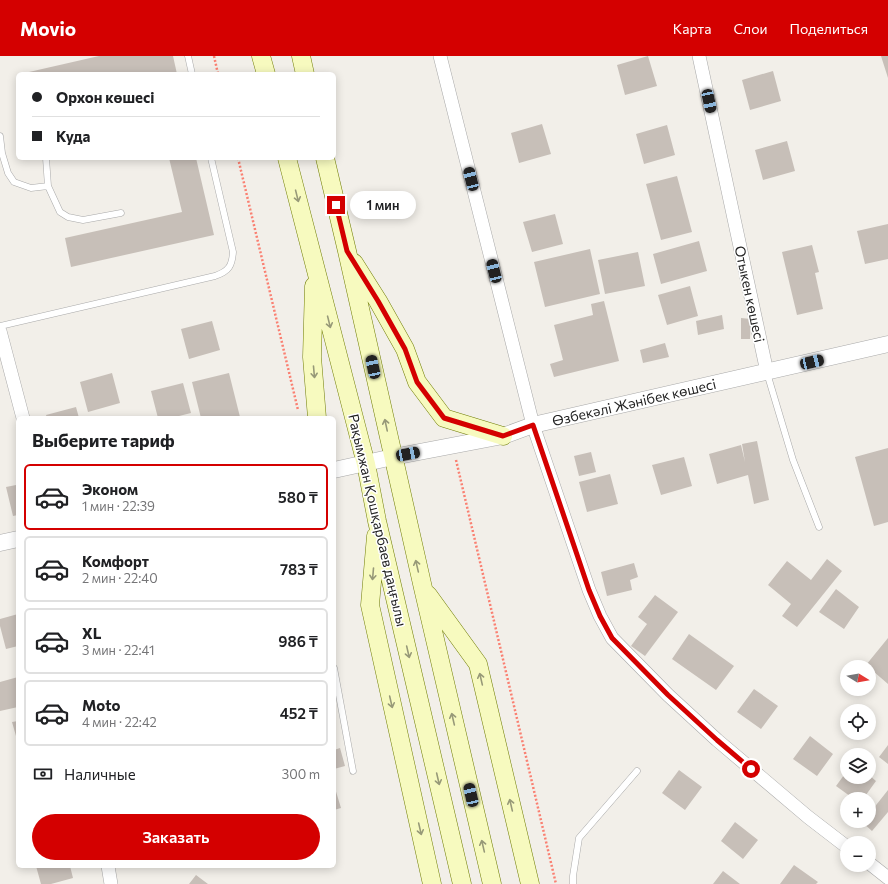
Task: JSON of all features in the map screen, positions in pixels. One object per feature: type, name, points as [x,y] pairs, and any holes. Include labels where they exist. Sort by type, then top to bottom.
[{"type":"main road","points":[[261,56],[265,72]]},
{"type":"main road","points":[[301,56],[305,72]]},
{"type":"main road","name":"Рақымжан Қошқарбаев даңғылы","points":[[288,160],[366,464],[377,521],[462,884]]},
{"type":"main road","name":"Рақымжан Қошқарбаев даңғылы","points":[[325,160],[422,588],[492,884]]},
{"type":"main road","points":[[347,251],[378,301],[405,349],[417,382],[444,418],[503,436]]},
{"type":"main road","points":[[314,263],[312,357],[317,416]]},
{"type":"main road","points":[[377,521],[370,605],[432,884]]},
{"type":"main road","points":[[422,588],[478,664],[530,884]]},
{"type":"street","points":[[440,56],[533,425],[589,590],[600,616],[612,638],[668,695],[717,740],[808,817],[840,842]]},
{"type":"street","name":"Отыкен көшесі","points":[[700,56],[767,372]]},
{"type":"street","points":[[0,331],[22,416]]},
{"type":"street","name":"Өзбекәлі Жәнібек көшесі","points":[[336,470],[503,436],[533,425],[888,344]]},
{"type":"street","points":[[0,543],[16,539]]},
{"type":"street","points":[[108,868],[111,884]]},
{"type":"street","points":[[876,869],[888,878]]},
{"type":"lane","points":[[188,56],[192,72]]},
{"type":"lane","points":[[0,136],[2,153],[8,173],[14,182],[31,188],[48,186]]},
{"type":"lane","points":[[46,160],[48,186],[60,212],[68,217],[83,220],[121,213]]},
{"type":"lane","points":[[0,326],[224,273],[230,268],[233,260],[233,252],[211,160]]},
{"type":"lane","name":"Отыкен көшесі","points":[[767,372],[793,460],[819,527]]},
{"type":"lane","points":[[336,679],[353,771]]},
{"type":"lane","points":[[573,884],[579,838],[637,771]]},
{"type":"path","points":[[214,56],[218,72]]},
{"type":"path","points":[[238,160],[298,410]]},
{"type":"path","points":[[452,446],[556,884]]},
{"type":"building","points":[[99,56],[173,56],[177,72],[29,72]]},
{"type":"building","points":[[648,56],[657,86],[625,95],[617,65]]},
{"type":"building","points":[[881,56],[888,56],[888,78]]},
{"type":"building","points":[[773,71],[781,101],[750,110],[742,80]]},
{"type":"building","points":[[542,124],[551,154],[519,163],[511,133]]},
{"type":"building","points":[[667,125],[675,155],[644,164],[636,134]]},
{"type":"building","points":[[787,141],[795,171],[763,180],[755,150]]},
{"type":"building","points":[[169,160],[196,160],[214,235],[71,267],[65,238],[182,212]]},
{"type":"building","points":[[677,176],[692,232],[661,240],[646,184]]},
{"type":"building","points":[[555,214],[563,244],[532,252],[523,222]]},
{"type":"building","points":[[888,224],[888,259],[865,264],[857,231]]},
{"type":"building","points":[[699,241],[707,271],[661,284],[653,254]]},
{"type":"building","points":[[812,245],[819,272],[815,273],[823,309],[797,315],[782,252]]},
{"type":"building","points":[[590,249],[600,294],[545,307],[534,262]]},
{"type":"building","points":[[638,252],[645,286],[605,294],[598,260]]},
{"type":"building","points":[[690,286],[698,316],[667,325],[658,295]]},
{"type":"building","points":[[604,301],[619,361],[554,377],[550,364],[563,360],[554,325],[593,315],[591,304]]},
{"type":"building","points":[[722,315],[724,329],[698,335],[696,321]]},
{"type":"building","points":[[741,318],[751,319],[750,339],[741,339]]},
{"type":"building","points":[[212,321],[220,350],[189,359],[181,329]]},
{"type":"building","points":[[665,343],[669,357],[643,363],[640,350]]},
{"type":"building","points":[[112,373],[120,403],[88,412],[80,382]]},
{"type":"building","points":[[229,373],[240,416],[200,416],[192,382]]},
{"type":"building","points":[[183,383],[191,413],[179,416],[157,416],[151,391]]},
{"type":"building","points":[[76,407],[78,416],[46,416]]},
{"type":"building","points":[[757,441],[769,500],[754,504],[748,475],[717,484],[709,454],[741,445],[745,462],[742,444]]},
{"type":"building","points":[[888,448],[888,522],[874,526],[855,457]]},
{"type":"building","points":[[591,452],[596,472],[579,476],[574,456]]},
{"type":"building","points":[[684,457],[692,486],[661,495],[652,465]]},
{"type":"building","points":[[610,474],[618,504],[587,512],[579,482]]},
{"type":"building","points":[[16,485],[16,515],[13,516],[6,487]]},
{"type":"building","points":[[827,559],[842,571],[797,627],[782,616],[791,604],[768,585],[787,561],[811,580]]},
{"type":"building","points":[[634,563],[638,577],[630,580],[632,590],[607,596],[601,572]]},
{"type":"building","points":[[836,589],[859,607],[844,629],[819,612]]},
{"type":"building","points":[[655,595],[678,612],[645,656],[631,646],[647,624],[638,617]]},
{"type":"building","points":[[16,615],[16,646],[6,649],[0,626],[0,619]]},
{"type":"building","points":[[689,634],[734,666],[716,690],[672,659]]},
{"type":"building","points":[[888,638],[888,684],[876,674],[876,660],[870,660]]},
{"type":"building","points":[[16,678],[16,707],[0,711],[0,682]]},
{"type":"building","points":[[754,689],[778,706],[761,729],[737,712]]},
{"type":"building","points":[[16,721],[16,736],[12,722]]},
{"type":"building","points":[[810,736],[833,754],[817,776],[793,759]]},
{"type":"building","points":[[888,745],[888,764],[879,757]]},
{"type":"building","points":[[340,748],[345,766],[336,768],[336,749]]},
{"type":"building","points":[[679,770],[702,787],[685,810],[662,793]]},
{"type":"building","points":[[840,781],[840,784],[874,784],[868,792],[844,792],[836,786]]},
{"type":"building","points":[[888,790],[888,812],[876,826],[876,805]]},
{"type":"building","points":[[336,792],[341,808],[336,809]]},
{"type":"building","points":[[735,822],[758,840],[743,859],[721,841]]},
{"type":"building","points":[[794,865],[818,882],[816,884],[780,884]]},
{"type":"building","points":[[37,868],[70,868],[73,878],[51,884],[41,884]]},
{"type":"building","points":[[723,871],[740,884],[713,884]]},
{"type":"building","points":[[196,875],[208,884],[189,884]]},
{"type":"route","points":[[336,205],[347,251],[378,301],[405,349],[417,382],[444,418],[503,436],[533,425],[589,590],[600,616],[612,638],[668,695],[751,769]]}]
